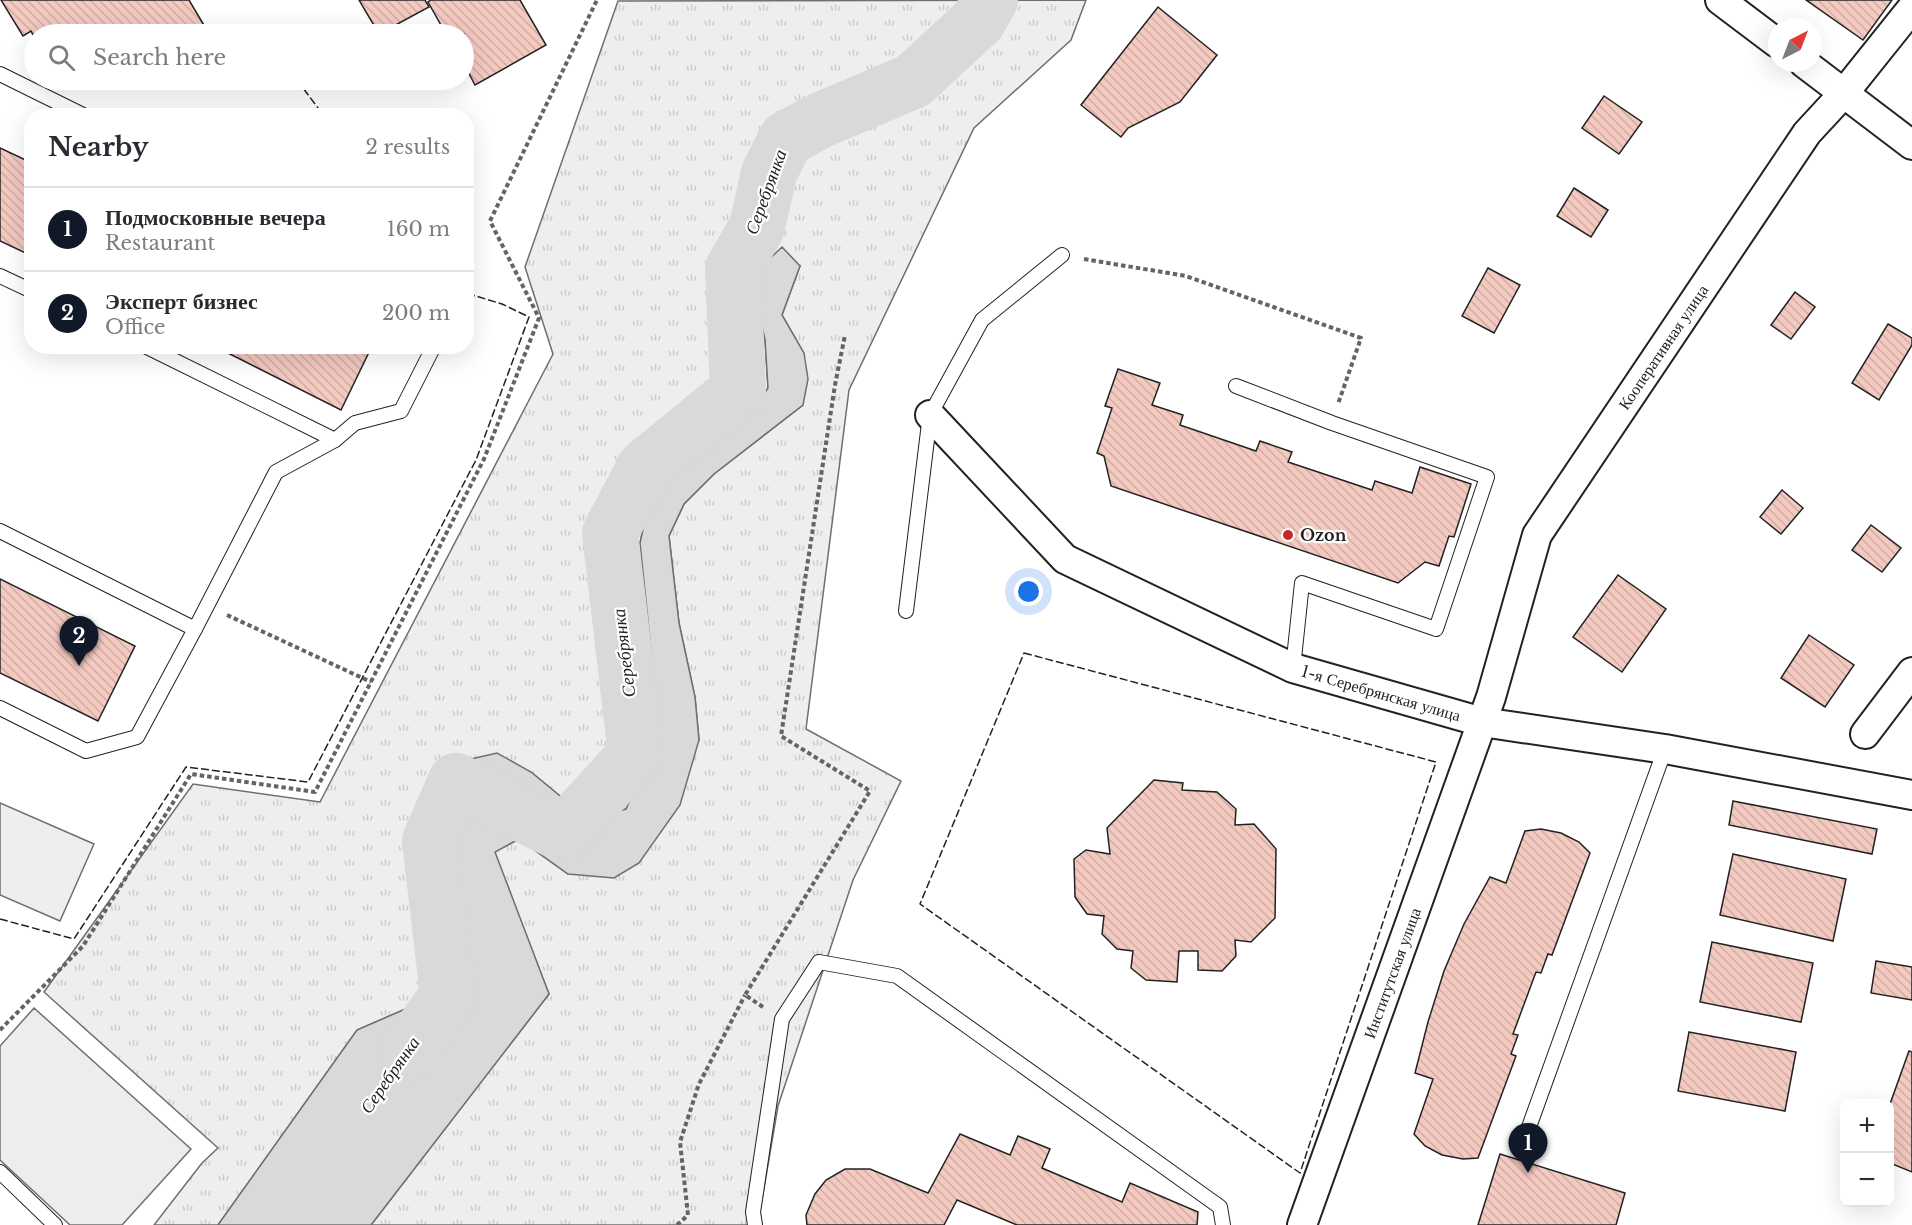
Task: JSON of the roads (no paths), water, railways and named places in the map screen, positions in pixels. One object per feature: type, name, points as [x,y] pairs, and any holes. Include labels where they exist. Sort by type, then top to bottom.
[{"type":"street","points":[[1720,0],[1768,36]]},
{"type":"street","name":"Кооперативная улица","points":[[1482,722],[1537,535],[1807,133],[1844,93],[1912,8]]},
{"type":"street","points":[[1816,72],[1912,145]]},
{"type":"street","name":"1-я Серебрянская улица","points":[[930,416],[1065,559],[1293,668],[1482,722],[1665,749],[1912,795]]},
{"type":"street","points":[[1865,734],[1912,672]]},
{"type":"street","name":"Институтская улица","points":[[1302,1225],[1482,722]]},
{"type":"lane","points":[[0,74],[24,86]]},
{"type":"lane","points":[[32,90],[69,108]]},
{"type":"lane","points":[[906,611],[930,416],[982,320],[1062,255]]},
{"type":"lane","points":[[0,276],[24,287]]},
{"type":"lane","points":[[161,354],[335,440]]},
{"type":"lane","points":[[0,708],[86,751],[137,737],[276,472],[335,440],[356,423],[401,411],[430,354]]},
{"type":"lane","points":[[1236,386],[1332,423],[1487,477],[1436,629],[1302,583],[1293,668]]},
{"type":"lane","points":[[0,531],[195,629]]},
{"type":"lane","points":[[1524,1141],[1665,749]]},
{"type":"lane","points":[[755,1225],[753,1212],[782,1019],[819,962],[897,976],[1220,1207],[1223,1225]]},
{"type":"lane","points":[[0,1172],[56,1225]]},
{"type":"water","points":[[782,247],[800,266],[782,315],[804,353],[808,379],[803,405],[714,474],[684,504],[669,536],[679,623],[695,697],[699,740],[680,805],[639,863],[614,878],[568,874],[519,839],[495,852],[549,994],[371,1225],[218,1225],[357,1030],[447,991],[463,958],[438,806],[458,762],[497,753],[531,772],[588,819],[626,809],[642,773],[658,718],[640,543],[646,516],[680,460],[754,408],[768,388],[765,339],[751,282],[764,264]]},
{"type":"waterway","name":"Серебрянка","points":[[406,1054],[448,995],[430,841],[456,781],[563,834],[636,754],[610,533],[645,467],[738,391],[733,269],[757,227],[769,173],[786,139],[821,120],[913,81],[978,21],[990,0]]},
{"type":"place","name":"Ozon","points":[[1288,535]]},
{"type":"place","name":"Эксперт бизнес","points":[[79,666]]},
{"type":"place","name":"Подмосковные вечера","points":[[1528,1173]]}]
